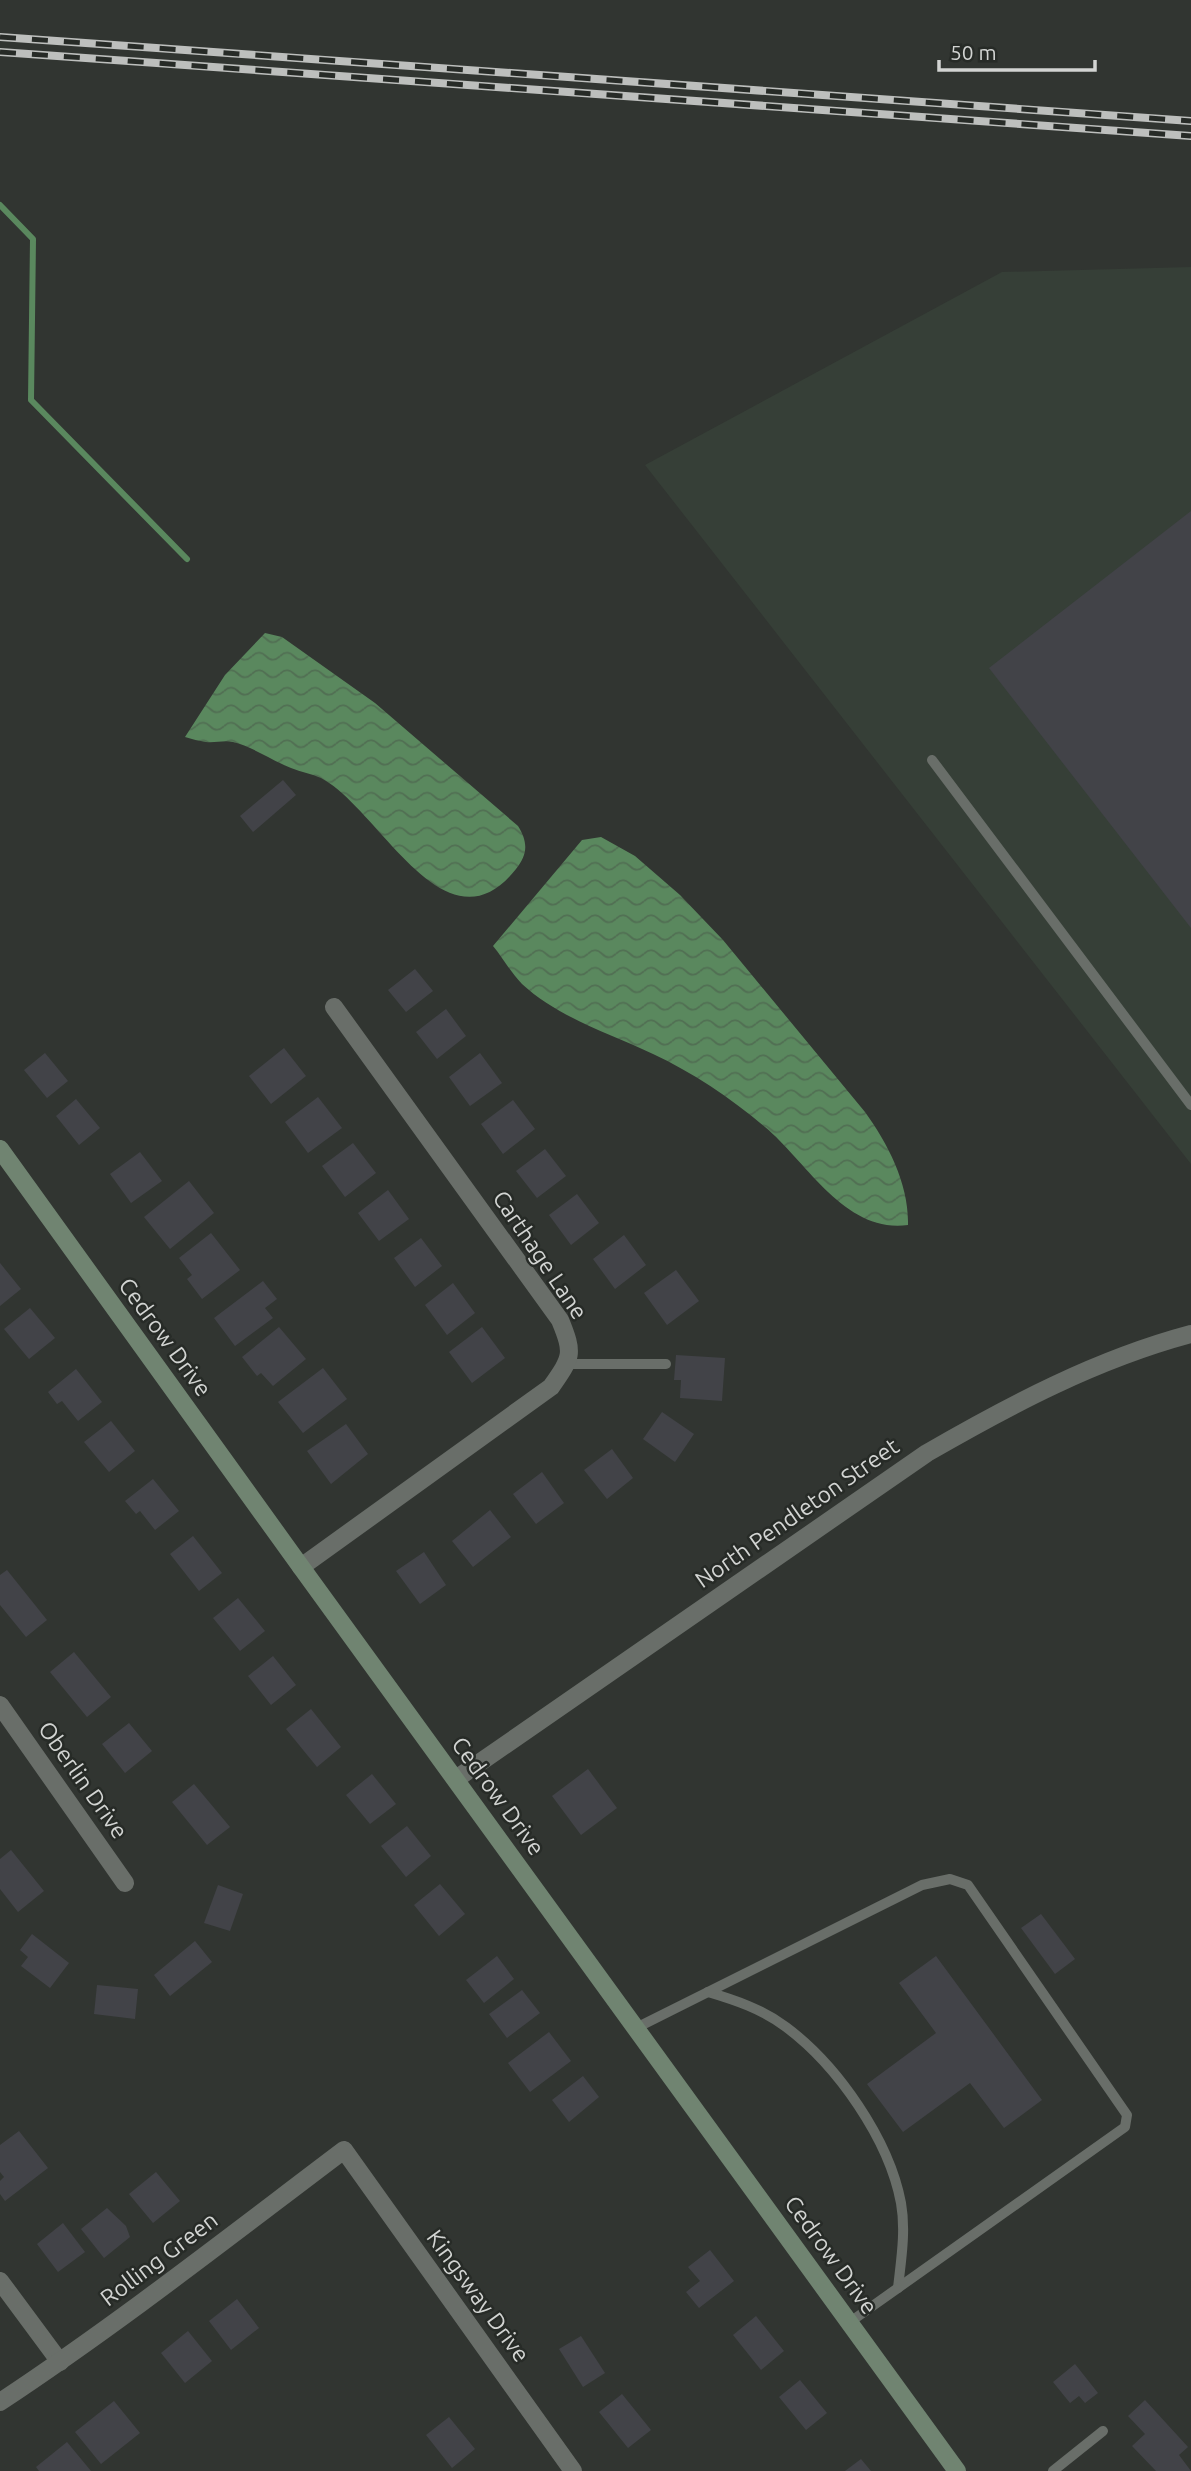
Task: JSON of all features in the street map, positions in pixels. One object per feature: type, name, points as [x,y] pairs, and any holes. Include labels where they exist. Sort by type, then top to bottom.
[{"type":"street","name":"Carthage Lane","points":[[334,1007],[560,1320],[570,1345],[566,1364]]},
{"type":"street","name":"Cedrow Drive","points":[[0,1149],[957,2471]]},
{"type":"street","name":"North Pendleton Street","points":[[456,1779],[927,1453],[996,1413],[1063,1381],[1191,1334]]},
{"type":"street","points":[[300,1567],[551,1387],[566,1364]]},
{"type":"street","name":"Oberlin Drive","points":[[0,1705],[125,1883]]},
{"type":"street","name":"Rolling Green","points":[[0,2402],[60,2362],[344,2150]]},
{"type":"street","name":"Kingsway Drive","points":[[344,2150],[573,2471]]},
{"type":"street","points":[[0,2281],[60,2362]]},
{"type":"lane","points":[[932,760],[1191,1105]]},
{"type":"lane","points":[[566,1364],[666,1364]]},
{"type":"lane","points":[[636,2028],[922,1885],[950,1880],[968,1885],[1127,2115],[1125,2127],[850,2322]]},
{"type":"lane","points":[[708,1992],[743,2003],[785,2026],[822,2060],[877,2135],[901,2203],[903,2240],[898,2288]]},
{"type":"lane","points":[[1053,2471],[1103,2431]]},
{"type":"shaded area","points":[[1191,267],[1191,1164],[645,465],[1002,272]]},
{"type":"water","points":[[265,633],[282,637],[375,703],[518,826],[524,837],[525,848],[523,858],[516,869],[490,892],[464,897],[439,887],[414,868],[343,794],[321,778],[291,768],[240,744],[230,741],[206,742],[185,737],[225,675]]},
{"type":"water","points":[[601,837],[635,856],[680,895],[723,940],[865,1112],[882,1137],[901,1180],[908,1225],[885,1225],[846,1207],[765,1127],[725,1096],[668,1061],[568,1016],[536,996],[514,975],[493,946],[582,840]]},
{"type":"building","points":[[1191,511],[1191,928],[989,668]]},
{"type":"building","points":[[283,780],[296,795],[253,832],[240,816]]},
{"type":"building","points":[[415,969],[433,991],[406,1012],[388,990]]},
{"type":"building","points":[[446,1009],[466,1036],[437,1059],[416,1032]]},
{"type":"building","points":[[284,1048],[306,1076],[271,1104],[249,1076]]},
{"type":"building","points":[[45,1053],[68,1081],[47,1098],[24,1070]]},
{"type":"building","points":[[480,1053],[502,1083],[470,1106],[449,1077]]},
{"type":"building","points":[[318,1097],[342,1128],[308,1153],[285,1122]]},
{"type":"building","points":[[76,1099],[100,1128],[79,1145],[56,1116]]},
{"type":"building","points":[[513,1100],[535,1129],[503,1154],[481,1124]]},
{"type":"building","points":[[353,1143],[376,1173],[345,1197],[322,1166]]},
{"type":"building","points":[[545,1149],[566,1176],[537,1198],[516,1171]]},
{"type":"building","points":[[140,1152],[162,1181],[131,1203],[110,1174]]},
{"type":"building","points":[[189,1181],[214,1213],[170,1249],[144,1217]]},
{"type":"building","points":[[388,1190],[409,1219],[379,1241],[358,1213]]},
{"type":"building","points":[[577,1194],[599,1223],[571,1245],[549,1215]]},
{"type":"building","points":[[211,1233],[240,1270],[202,1299],[187,1279],[192,1275],[179,1258]]},
{"type":"building","points":[[624,1235],[646,1265],[615,1289],[593,1259]]},
{"type":"building","points":[[421,1238],[442,1266],[415,1287],[394,1258]]},
{"type":"building","points":[[0,1263],[21,1289],[0,1306]]},
{"type":"building","points":[[676,1270],[699,1301],[667,1325],[644,1293]]},
{"type":"building","points":[[263,1281],[277,1299],[265,1308],[273,1318],[235,1346],[214,1318]]},
{"type":"building","points":[[453,1283],[475,1313],[447,1335],[425,1305]]},
{"type":"building","points":[[30,1308],[55,1338],[29,1359],[4,1329]]},
{"type":"building","points":[[279,1327],[306,1359],[273,1386],[261,1373],[257,1376],[242,1357]]},
{"type":"building","points":[[482,1327],[505,1358],[472,1383],[449,1352]]},
{"type":"building","points":[[676,1355],[725,1358],[722,1401],[680,1398],[681,1380],[674,1380]]},
{"type":"building","points":[[323,1368],[347,1399],[303,1433],[278,1402]]},
{"type":"building","points":[[76,1369],[102,1402],[78,1421],[62,1401],[57,1404],[48,1392]]},
{"type":"building","points":[[662,1412],[694,1434],[675,1462],[643,1439]]},
{"type":"building","points":[[111,1421],[135,1451],[109,1472],[84,1442]]},
{"type":"building","points":[[346,1424],[368,1454],[331,1484],[307,1451]]},
{"type":"building","points":[[612,1449],[633,1478],[607,1499],[584,1470]]},
{"type":"building","points":[[542,1472],[564,1503],[536,1524],[513,1494]]},
{"type":"building","points":[[153,1479],[179,1511],[155,1530],[140,1511],[136,1514],[125,1501]]},
{"type":"building","points":[[490,1510],[511,1537],[473,1567],[452,1541]]},
{"type":"building","points":[[193,1536],[222,1573],[199,1591],[170,1554]]},
{"type":"building","points":[[424,1552],[446,1585],[420,1604],[396,1571]]},
{"type":"building","points":[[7,1570],[47,1620],[26,1637],[0,1605],[0,1575]]},
{"type":"building","points":[[238,1598],[265,1631],[240,1651],[213,1618]]},
{"type":"building","points":[[74,1652],[111,1697],[87,1717],[50,1672]]},
{"type":"building","points":[[273,1656],[296,1685],[271,1705],[248,1676]]},
{"type":"building","points":[[311,1709],[341,1747],[317,1767],[286,1729]]},
{"type":"building","points":[[129,1723],[152,1751],[125,1773],[102,1744]]},
{"type":"building","points":[[588,1769],[617,1808],[581,1835],[552,1796]]},
{"type":"building","points":[[372,1774],[396,1804],[370,1824],[346,1795]]},
{"type":"building","points":[[194,1784],[230,1827],[207,1845],[172,1802]]},
{"type":"building","points":[[407,1826],[431,1856],[406,1877],[381,1846]]},
{"type":"building","points":[[11,1850],[44,1891],[18,1912],[0,1889],[0,1859]]},
{"type":"building","points":[[440,1884],[465,1914],[439,1936],[414,1905]]},
{"type":"building","points":[[218,1885],[243,1894],[230,1931],[204,1923]]},
{"type":"building","points":[[1041,1914],[1075,1959],[1055,1974],[1021,1928]]},
{"type":"building","points":[[32,1934],[69,1963],[50,1988],[21,1966],[28,1957],[20,1950]]},
{"type":"building","points":[[195,1941],[212,1962],[170,1996],[154,1975]]},
{"type":"building","points":[[497,1956],[514,1979],[484,2003],[466,1980]]},
{"type":"building","points":[[936,1956],[1042,2100],[1004,2128],[970,2083],[903,2132],[867,2084],[936,2033],[899,1983]]},
{"type":"building","points":[[97,1985],[138,1989],[135,2019],[94,2014]]},
{"type":"building","points":[[522,1990],[540,2013],[507,2038],[489,2014]]},
{"type":"building","points":[[549,2032],[571,2061],[530,2092],[508,2063]]},
{"type":"building","points":[[583,2076],[599,2097],[569,2122],[552,2100]]},
{"type":"building","points":[[19,2131],[48,2168],[5,2201],[0,2194],[0,2181],[4,2177],[0,2172],[0,2145]]},
{"type":"building","points":[[156,2172],[180,2201],[153,2223],[129,2194]]},
{"type":"building","points":[[107,2208],[126,2226],[130,2237],[104,2258],[81,2229]]},
{"type":"building","points":[[63,2223],[85,2252],[58,2272],[37,2244]]},
{"type":"building","points":[[710,2250],[734,2281],[699,2308],[686,2292],[700,2281],[688,2267]]},
{"type":"building","points":[[237,2299],[259,2328],[231,2350],[209,2321]]},
{"type":"building","points":[[756,2316],[784,2351],[761,2370],[733,2335]]},
{"type":"building","points":[[188,2331],[212,2361],[185,2383],[161,2353]]},
{"type":"building","points":[[581,2336],[605,2373],[583,2387],[559,2349]]},
{"type":"building","points":[[1075,2364],[1098,2393],[1085,2403],[1079,2396],[1070,2403],[1053,2382]]},
{"type":"building","points":[[800,2380],[827,2413],[806,2430],[779,2397]]},
{"type":"building","points":[[622,2394],[651,2430],[628,2448],[599,2412]]},
{"type":"building","points":[[1145,2400],[1188,2447],[1179,2455],[1191,2471],[1156,2471],[1132,2446],[1145,2434],[1128,2416]]},
{"type":"building","points":[[114,2401],[140,2433],[101,2464],[75,2432]]},
{"type":"building","points":[[449,2417],[475,2449],[452,2468],[426,2435]]},
{"type":"building","points":[[67,2442],[91,2471],[39,2471],[36,2467]]},
{"type":"building","points":[[861,2459],[871,2471],[845,2471]]},
{"type":"waterway","points":[[0,205],[33,239],[31,400],[187,559]]},
{"type":"railway","points":[[0,37],[1191,121]]},
{"type":"railway","points":[[0,52],[1191,136]]}]
